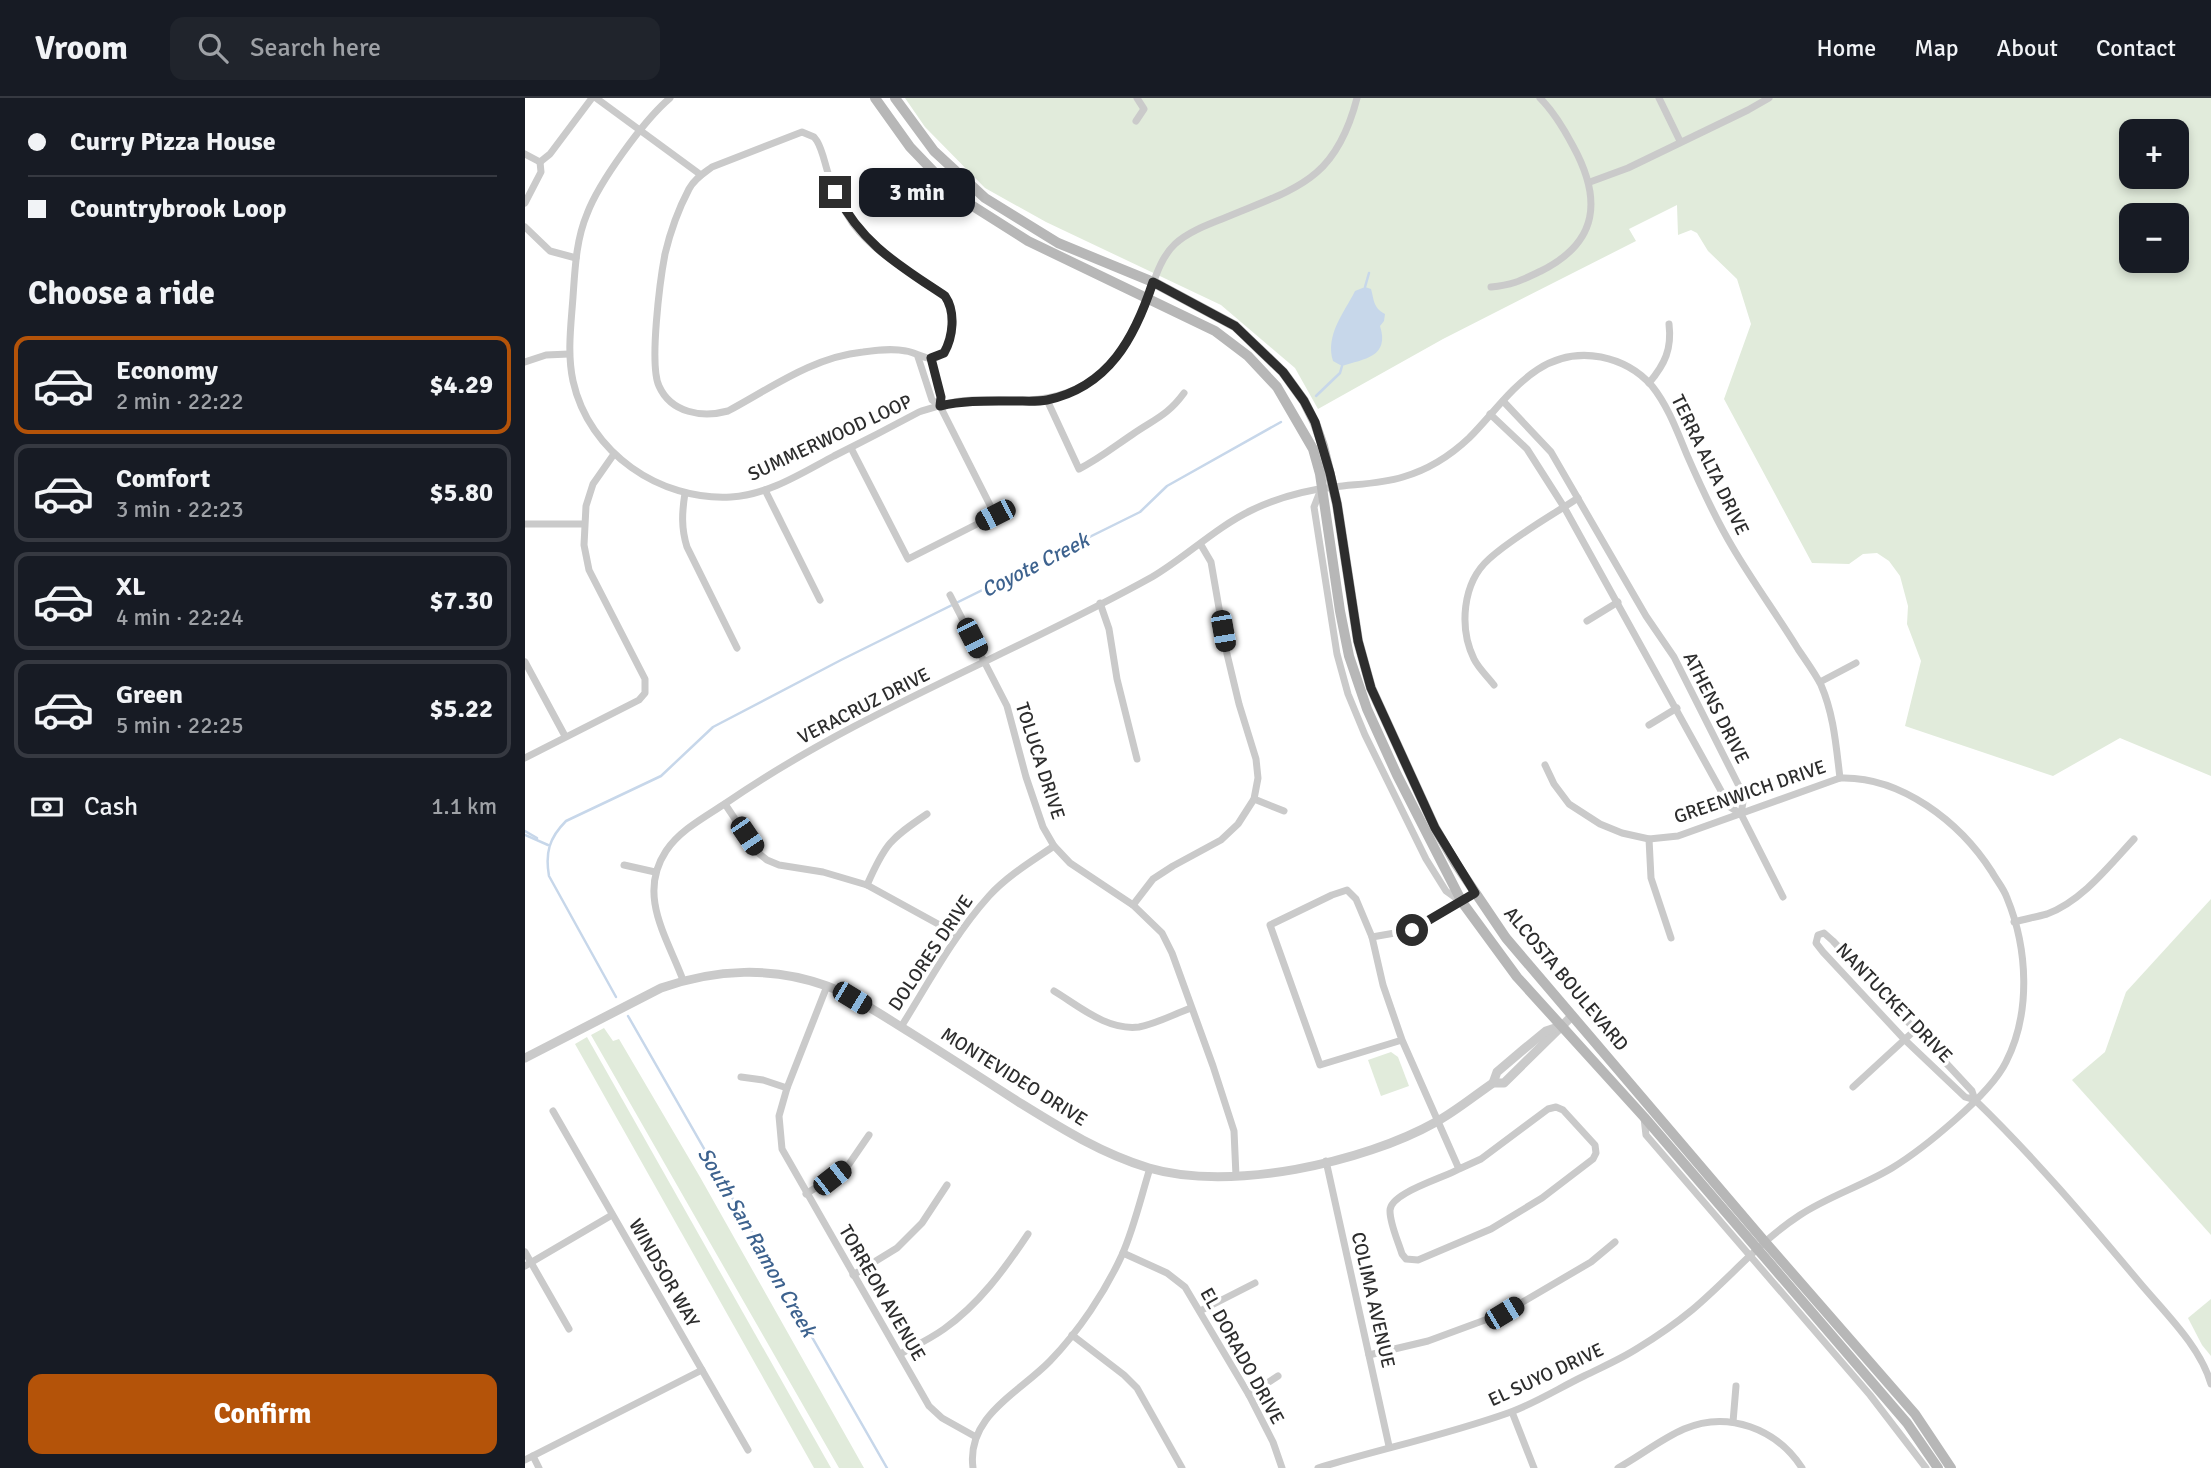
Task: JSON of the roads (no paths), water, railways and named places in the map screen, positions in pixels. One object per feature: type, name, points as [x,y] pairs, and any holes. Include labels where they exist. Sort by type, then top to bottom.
[{"type":"main road","name":"ALCOSTA BOULEVARD","points":[[875,98],[910,147],[957,195],[1028,242],[1215,331],[1248,356],[1277,387],[1313,449],[1320,474],[1342,622],[1349,656],[1367,709],[1397,775],[1462,902],[1517,977],[1644,1117],[1753,1253],[1907,1423],[1938,1468]]},
{"type":"main road","name":"ALCOSTA BOULEVARD","points":[[895,98],[934,151],[985,198],[1058,243],[1153,282],[1235,326],[1283,372],[1315,422],[1333,487],[1358,641],[1371,688],[1435,828],[1506,938],[1915,1414],[1951,1468]]},
{"type":"street","points":[[540,162],[550,154],[594,98],[701,175]]},
{"type":"street","name":"SUMMERWOOD LOOP","points":[[670,98],[657,108],[641,130],[594,197],[585,216],[576,258],[569,354],[574,384],[586,416],[614,454],[641,474],[664,486],[709,497],[734,497],[765,490],[919,412],[961,401],[1047,400],[1076,390],[1095,379],[1118,356],[1134,332],[1163,258],[1175,243],[1310,179],[1343,142],[1357,98]]},
{"type":"street","points":[[1136,121],[1144,108],[1137,98]]},
{"type":"street","points":[[1491,287],[1512,285],[1561,259],[1575,246],[1590,216],[1592,198],[1586,169],[1558,120],[1540,98]]},
{"type":"street","points":[[1660,98],[1680,141]]},
{"type":"street","points":[[1590,182],[1628,168],[1769,98]]},
{"type":"street","points":[[802,132],[814,137],[820,146],[835,192],[854,224],[882,253],[949,301],[951,339],[944,353],[931,358],[918,357],[906,351],[860,352],[819,363],[789,376],[728,411],[715,415],[684,411],[664,396],[655,370],[665,254],[690,186],[701,175],[712,167],[788,136],[802,132]]},
{"type":"street","points":[[525,154],[540,162]]},
{"type":"street","points":[[525,203],[541,172],[540,162]]},
{"type":"street","points":[[525,227],[550,251],[576,258]]},
{"type":"street","points":[[1649,383],[1663,366],[1668,354],[1669,324]]},
{"type":"street","points":[[525,362],[546,355],[569,354]]},
{"type":"street","name":"TERRA ALTA DRIVE","points":[[1321,489],[1378,483],[1423,470],[1447,456],[1467,439],[1524,377],[1556,360],[1585,355],[1603,357],[1636,371],[1649,383],[1668,412],[1712,510],[1734,551],[1820,682],[1832,714],[1840,778]]},
{"type":"street","points":[[851,448],[908,559],[995,515],[940,406],[932,400],[918,357]]},
{"type":"street","points":[[931,358],[941,397],[940,406]]},
{"type":"street","points":[[1047,400],[1079,469],[1161,418],[1184,393]]},
{"type":"street","name":"ATHENS DRIVE","points":[[1490,414],[1527,449],[1618,602],[1730,807],[1741,814],[1744,796],[1695,695],[1552,452],[1503,401]]},
{"type":"street","points":[[525,758],[639,700],[645,693],[645,679],[589,569],[584,545],[583,524],[593,484],[614,454]]},
{"type":"street","name":"VERACRUZ DRIVE","points":[[683,980],[657,920],[653,902],[655,872],[666,850],[680,834],[759,780],[815,748],[1152,576],[1250,510],[1321,489]]},
{"type":"street","points":[[765,490],[820,600]]},
{"type":"street","points":[[685,493],[682,533],[737,648]]},
{"type":"street","points":[[1494,685],[1475,660],[1467,637],[1464,613],[1469,590],[1488,559],[1579,498]]},
{"type":"street","points":[[525,524],[583,524]]},
{"type":"street","points":[[1133,905],[1153,879],[1221,840],[1238,824],[1254,799],[1258,778],[1256,759],[1227,654],[1211,562],[1201,545]]},
{"type":"street","name":"TOLUCA DRIVE","points":[[950,595],[1007,706],[1025,778],[1043,828],[1054,846],[1070,863],[1133,905],[1161,933],[1172,953],[1234,1131],[1236,1176]]},
{"type":"street","points":[[1587,621],[1618,602]]},
{"type":"street","points":[[1100,603],[1109,629],[1117,679],[1137,759]]},
{"type":"street","points":[[525,663],[565,736]]},
{"type":"street","points":[[1820,682],[1856,663]]},
{"type":"street","points":[[1649,725],[1677,708]]},
{"type":"street","name":"GREENWICH DRIVE","points":[[1545,765],[1554,784],[1569,804],[1600,824],[1622,833],[1649,839],[1678,836],[1840,778],[1868,779],[1922,803],[1947,820],[1985,863],[2007,896],[2023,973],[2018,1028],[2005,1064],[1991,1084],[1913,1154],[1802,1214],[1753,1253]]},
{"type":"street","points":[[1254,799],[1284,811]]},
{"type":"street","points":[[725,804],[757,852],[767,860],[779,865],[823,872],[867,886],[958,935]]},
{"type":"street","points":[[867,886],[881,852],[898,834],[927,814]]},
{"type":"street","points":[[1741,814],[1783,897]]},
{"type":"street","points":[[1649,839],[1651,878],[1671,938]]},
{"type":"street","points":[[2014,922],[2048,913],[2075,897],[2105,871],[2134,839]]},
{"type":"street","name":"DOLORES DRIVE","points":[[901,1027],[958,935],[990,894],[1021,868],[1054,846]]},
{"type":"street","points":[[624,865],[655,872]]},
{"type":"street","points":[[1402,1040],[1320,1065],[1270,925],[1347,890],[1356,899],[1372,937],[1383,985],[1402,1040],[1459,1169]]},
{"type":"street","points":[[1372,937],[1412,930],[1475,893]]},
{"type":"street","name":"NANTUCKET DRIVE","points":[[1975,1100],[1965,1097],[1905,1040],[1818,946],[1818,936],[1824,933],[1829,937],[1972,1091],[1975,1100],[2085,1217],[2181,1332],[2206,1368],[2211,1384]]},
{"type":"street","name":"MONTEVIDEO DRIVE","points":[[525,1058],[661,988],[683,980],[744,972],[785,975],[827,986],[852,998],[1096,1148],[1150,1168],[1210,1176],[1236,1176],[1268,1173],[1326,1161],[1403,1137],[1436,1122],[1493,1083],[1497,1072],[1524,1049],[1546,1031],[1561,1026],[1572,1016]]},
{"type":"street","name":"TORREON AVENUE","points":[[827,986],[787,1088],[779,1116],[782,1149],[929,1406],[942,1418],[976,1437]]},
{"type":"street","points":[[1863,996],[1874,986]]},
{"type":"street","points":[[1054,990],[1104,1021],[1122,1027],[1141,1026],[1191,1008]]},
{"type":"street","points":[[1853,1087],[1915,1030]]},
{"type":"street","points":[[741,1077],[763,1080],[787,1088]]},
{"type":"street","points":[[1556,1107],[1563,1110],[1595,1145],[1596,1153],[1593,1159],[1542,1198],[1490,1228],[1418,1260],[1406,1259],[1402,1254],[1389,1211],[1391,1203],[1399,1195],[1459,1169],[1481,1159],[1548,1109],[1556,1107]]},
{"type":"street","name":"WINDSOR WAY","points":[[553,1111],[748,1450]]},
{"type":"street","points":[[806,1194],[847,1167],[869,1135]]},
{"type":"street","name":"COLIMA AVENUE","points":[[1326,1161],[1389,1446]]},
{"type":"street","points":[[973,1468],[976,1437],[989,1413],[1050,1361],[1107,1285],[1123,1253],[1150,1168]]},
{"type":"street","points":[[853,1275],[897,1248],[922,1223],[947,1185]]},
{"type":"street","points":[[528,1264],[612,1215]]},
{"type":"street","points":[[900,1354],[943,1330],[972,1306],[1000,1274],[1028,1234]]},
{"type":"street","points":[[1369,1355],[1428,1341],[1504,1313],[1591,1262],[1615,1242]]},
{"type":"street","points":[[525,1252],[528,1264],[569,1329]]},
{"type":"street","name":"EL DORADO DRIVE","points":[[1123,1253],[1167,1273],[1185,1287],[1249,1395],[1273,1442],[1282,1468]]},
{"type":"street","name":"EL SUYO DRIVE","points":[[1318,1468],[1389,1446],[1433,1437],[1512,1412],[1636,1350],[1691,1310],[1753,1253]]},
{"type":"street","name":"ALCOSTA BOULEVARD","points":[[1753,1253],[1870,1395],[1926,1468]]},
{"type":"street","points":[[1200,1311],[1255,1283]]},
{"type":"street","points":[[1072,1335],[1137,1388],[1181,1468]]},
{"type":"street","points":[[525,1460],[702,1370]]},
{"type":"street","points":[[1249,1395],[1278,1376]]},
{"type":"street","points":[[1733,1422],[1736,1386]]},
{"type":"street","points":[[1512,1412],[1534,1468]]},
{"type":"street","points":[[1618,1468],[1684,1429],[1711,1422],[1733,1422],[1758,1428],[1778,1441],[1802,1468]]},
{"type":"street","points":[[533,1456],[539,1468]]},
{"type":"water","points":[[1365,287],[1371,289],[1376,306],[1385,314],[1380,326],[1381,344],[1373,355],[1342,366],[1333,361],[1331,351],[1334,333],[1355,291]]},
{"type":"waterway","name":"Coyote Creek","points":[[1365,287],[1369,273]]},
{"type":"waterway","name":"Coyote Creek","points":[[1316,396],[1340,373],[1342,366]]},
{"type":"waterway","name":"Coyote Creek","points":[[616,997],[549,876],[550,846],[566,821],[661,776],[713,727],[841,660],[1140,512],[1167,486],[1281,422]]},
{"type":"waterway","points":[[525,831],[537,838]]},
{"type":"waterway","points":[[525,835],[548,845]]},
{"type":"waterway","name":"South San Ramon Creek","points":[[628,1016],[887,1468]]}]
